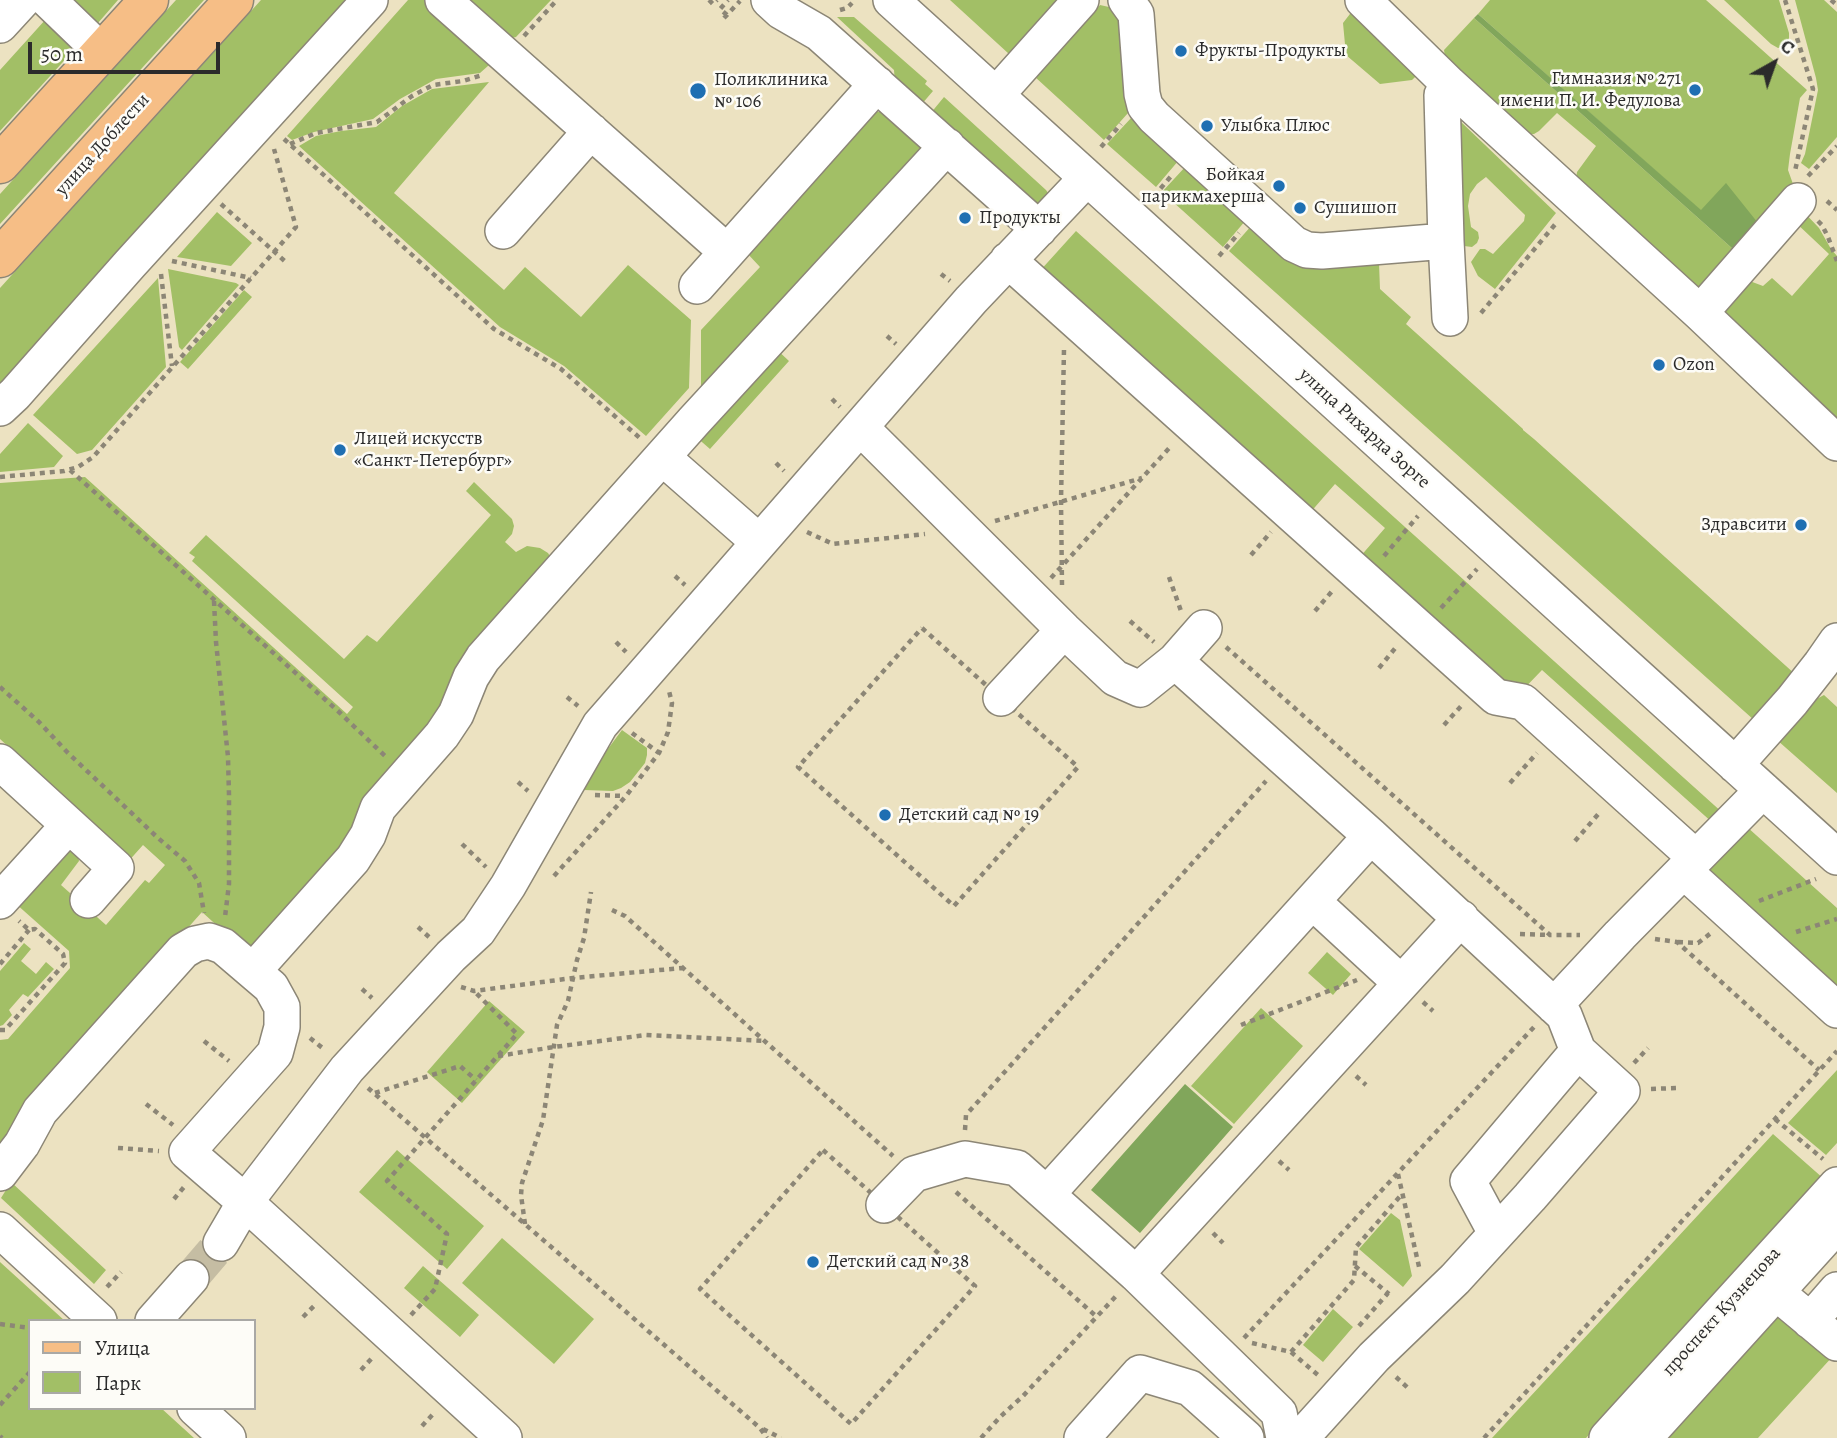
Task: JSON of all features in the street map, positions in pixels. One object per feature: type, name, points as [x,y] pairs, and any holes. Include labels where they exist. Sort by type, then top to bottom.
[{"type":"main road","points":[[0,164],[149,0]]},
{"type":"main road","name":"улица Доблести","points":[[0,258],[234,0]]},
{"type":"street","points":[[0,25],[23,0]]},
{"type":"street","points":[[48,0],[102,52]]},
{"type":"street","points":[[0,408],[370,0]]},
{"type":"street","points":[[443,0],[727,252]]},
{"type":"street","points":[[769,0],[819,33],[1039,229]]},
{"type":"street","name":"улица Рихарда Зорге","points":[[891,0],[1837,857]]},
{"type":"street","points":[[996,95],[1081,0]]},
{"type":"street","points":[[1126,0],[1136,14],[1145,106],[1294,244],[1307,250],[1322,251],[1446,241]]},
{"type":"street","points":[[1363,0],[1449,85],[1700,313],[1837,443]]},
{"type":"street","points":[[697,286],[877,84]]},
{"type":"street","points":[[1449,85],[1442,95],[1446,241],[1463,318]]},
{"type":"street","points":[[503,231],[591,131]]},
{"type":"street","points":[[253,971],[353,859],[368,835],[378,808],[442,735],[456,714],[471,677],[483,658],[662,457],[947,146]]},
{"type":"street","points":[[221,1242],[245,1202],[347,1069],[450,956],[478,931],[508,886],[600,725],[1008,260],[1087,178]]},
{"type":"street","points":[[1700,313],[1809,198]]},
{"type":"street","points":[[1008,260],[1496,696],[1523,702],[1619,789],[1769,948],[1837,1010]]},
{"type":"street","points":[[861,428],[1115,678],[1140,689],[1175,661],[1204,628]]},
{"type":"street","points":[[662,457],[759,542]]},
{"type":"street","points":[[1001,698],[1064,630]]},
{"type":"street","points":[[1735,765],[1792,701],[1837,641]]},
{"type":"street","points":[[884,1205],[914,1174],[965,1159],[1017,1168],[1136,1274],[1279,1413],[1286,1438],[1308,1430],[1374,1357],[1455,1279],[1622,1091],[1578,1051],[1564,1015],[1371,836],[1175,661]]},
{"type":"street","points":[[0,762],[116,867],[88,900]]},
{"type":"street","points":[[1554,1006],[1763,790]]},
{"type":"street","points":[[0,901],[69,825]]},
{"type":"street","points":[[1047,1194],[1371,836]]},
{"type":"street","points":[[1312,901],[1394,975]]},
{"type":"street","points":[[1136,1274],[1394,975],[1461,918]]},
{"type":"street","points":[[0,1173],[22,1143],[40,1111],[183,951],[195,944],[209,941],[223,946],[271,987],[282,1007],[282,1027],[275,1053],[187,1152],[504,1438]]},
{"type":"street","points":[[1496,1233],[1468,1181],[1578,1051]]},
{"type":"street","points":[[1531,1106],[1575,1145]]},
{"type":"street","name":"проспект Кузнецова","points":[[1644,1438],[1766,1284],[1834,1173]]},
{"type":"street","name":"проспект Кузнецова","points":[[1606,1438],[1766,1284],[1837,1225]]},
{"type":"street","points":[[0,1230],[97,1319]]},
{"type":"street","points":[[155,1319],[191,1278]]},
{"type":"street","points":[[1766,1284],[1837,1343]]},
{"type":"street","points":[[1810,1321],[1837,1290]]},
{"type":"street","points":[[1082,1438],[1140,1373],[1190,1388],[1232,1433]]},
{"type":"street","points":[[197,1410],[228,1438]]},
{"type":"path","points":[[709,0],[713,4],[717,0]]},
{"type":"path","points":[[728,0],[720,9],[725,17],[735,6]]},
{"type":"path","points":[[1785,0],[1813,89],[1795,171],[1804,180],[1837,146]]},
{"type":"path","points":[[1832,0],[1837,5]]},
{"type":"path","points":[[289,144],[316,133],[377,122],[412,96],[433,85],[478,77],[491,70],[506,56],[556,1]]},
{"type":"path","points":[[278,134],[494,329],[562,369],[662,457]]},
{"type":"path","points":[[0,477],[70,469],[93,457],[296,226],[272,141]]},
{"type":"path","points":[[1154,196],[1158,191]]},
{"type":"path","points":[[1809,198],[1837,210]]},
{"type":"path","points":[[1809,198],[1836,252],[1837,261]]},
{"type":"path","points":[[218,201],[288,264]]},
{"type":"path","points":[[1463,318],[1565,212]]},
{"type":"path","points":[[1219,256],[1227,248]]},
{"type":"path","points":[[165,260],[251,278]]},
{"type":"path","points":[[160,265],[172,367]]},
{"type":"path","points":[[1064,630],[1061,567],[1065,310]]},
{"type":"path","points":[[1032,599],[1192,424]]},
{"type":"path","points":[[70,469],[406,776]]},
{"type":"path","points":[[1365,578],[1418,516]]},
{"type":"path","points":[[1422,629],[1476,569]]},
{"type":"path","points":[[214,600],[228,757],[229,884],[225,919]]},
{"type":"path","points":[[922,628],[1001,698],[1078,767],[954,906],[798,766],[922,628]]},
{"type":"path","points":[[1204,628],[1550,935],[1620,935],[1699,943]]},
{"type":"path","points":[[554,876],[626,796],[659,753],[668,732],[672,703],[661,656]]},
{"type":"path","points":[[0,687],[185,861],[199,883],[206,923]]},
{"type":"path","points":[[1510,783],[1556,732]]},
{"type":"path","points":[[965,1159],[966,1115],[1286,760]]},
{"type":"path","points":[[1575,841],[1619,789]]},
{"type":"path","points":[[525,1225],[522,1183],[543,1120],[557,1025],[568,1001],[584,937],[591,892]]},
{"type":"path","points":[[612,911],[625,916],[894,1156]]},
{"type":"path","points":[[1769,948],[1778,939],[1837,919]]},
{"type":"path","points":[[0,964],[29,930],[35,929],[63,954],[65,963],[5,1030],[0,1030]]},
{"type":"path","points":[[1677,942],[1819,1070]]},
{"type":"path","points":[[430,979],[474,991],[683,968]]},
{"type":"path","points":[[1203,1022],[1231,1028],[1394,975]]},
{"type":"path","points":[[392,1336],[435,1289],[447,1234],[387,1181],[517,1034],[474,991]]},
{"type":"path","points":[[1340,1395],[1291,1352],[1241,1341],[1554,1006]]},
{"type":"path","points":[[282,1013],[347,1069]]},
{"type":"path","points":[[497,1056],[646,1035],[764,1041]]},
{"type":"path","points":[[1484,1438],[1837,1051]]},
{"type":"path","points":[[476,1080],[460,1066],[374,1094],[760,1428],[768,1438]]},
{"type":"path","points":[[1775,1119],[1824,1161],[1834,1173]]},
{"type":"path","points":[[118,1148],[187,1152]]},
{"type":"path","points":[[823,1150],[884,1205],[975,1286],[851,1424],[700,1289],[823,1150]]},
{"type":"path","points":[[930,1169],[1097,1317]]},
{"type":"path","points":[[1397,1174],[1422,1311]]},
{"type":"path","points":[[1291,1352],[1354,1280],[1356,1247],[1402,1194]]},
{"type":"path","points":[[1355,1265],[1422,1311]]},
{"type":"path","points":[[981,1438],[1136,1274]]},
{"type":"path","points":[[0,1324],[28,1328]]},
{"type":"path","points":[[0,1405],[28,1374]]},
{"type":"path","points":[[760,1428],[780,1438]]},
{"type":"green space","points":[[72,0],[118,0],[98,23]]},
{"type":"green space","points":[[176,0],[204,0],[0,224],[0,194]]},
{"type":"green space","points":[[261,0],[351,0],[0,387],[0,288]]},
{"type":"green space","points":[[408,0],[432,0],[497,58],[480,73],[436,79],[400,99],[373,119],[314,132],[292,140],[287,136]]},
{"type":"green space","points":[[463,0],[551,0],[516,37],[508,39]]},
{"type":"green space","points":[[950,0],[1057,0],[1009,54]]},
{"type":"green space","name":"Гимназия № 271 имени П. И. Федулова","points":[[1490,0],[1706,0],[1807,90],[1800,98],[1790,154],[1788,170],[1793,184],[1758,223],[1701,211],[1478,14]]},
{"type":"green space","points":[[1724,0],[1779,0],[1789,41],[1778,48],[1771,44]]},
{"type":"green space","points":[[1795,0],[1824,0],[1837,12],[1837,137],[1809,169],[1801,163],[1818,90]]},
{"type":"green space","points":[[1100,5],[1117,12],[1123,24],[1128,113],[1104,140],[1035,77]]},
{"type":"green space","points":[[1353,10],[1418,74],[1412,80],[1380,84],[1346,55],[1343,23]]},
{"type":"green space","points":[[1478,14],[1701,210],[1726,183],[1758,223],[1734,250],[1474,18]]},
{"type":"green space","points":[[837,17],[854,17],[927,81],[925,84],[933,91],[921,105],[895,83],[894,70]]},
{"type":"green space","points":[[1474,18],[1734,250],[1703,284],[1692,287],[1576,179],[1577,172],[1596,146],[1557,113],[1539,131],[1529,134],[1445,57],[1444,50]]},
{"type":"green space","points":[[46,19],[71,41],[72,52],[0,131],[0,70]]},
{"type":"green space","points":[[489,82],[394,193],[504,290],[525,267],[581,317],[628,265],[691,320],[689,388],[646,436],[564,366],[500,327],[299,146],[316,136],[376,127],[402,106],[432,89]]},
{"type":"green space","points":[[944,97],[1046,190],[1050,196],[1041,206],[1032,206],[930,114]]},
{"type":"green space","points":[[886,112],[929,144],[701,393],[701,330],[760,267],[746,252],[869,115]]},
{"type":"green space","points":[[1132,117],[1179,160],[1156,187],[1107,144]]},
{"type":"green space","points":[[1460,121],[1556,213],[1495,289],[1478,276],[1471,262],[1480,249],[1493,254],[1524,221],[1525,215],[1486,177],[1470,194],[1468,206],[1471,227],[1478,232],[1479,238],[1472,247],[1464,246],[1461,241],[1463,214],[1458,208]]},
{"type":"green space","points":[[1186,166],[1246,220],[1223,247],[1162,192]]},
{"type":"green space","points":[[1801,209],[1819,228],[1837,256],[1837,420],[1719,309],[1747,280],[1763,286],[1772,278],[1792,296],[1829,254],[1794,221]]},
{"type":"green space","points":[[217,212],[252,243],[231,266],[177,257]]},
{"type":"green space","points":[[1252,225],[1300,266],[1379,263],[1380,289],[1411,317],[1406,324],[1796,675],[1754,720],[1229,251]]},
{"type":"green space","points":[[1076,231],[1724,814],[1714,824],[1542,670],[1516,697],[1359,558],[1385,528],[1335,484],[1309,514],[1038,273]]},
{"type":"green space","points":[[168,269],[239,285],[182,350],[179,347]]},
{"type":"green space","points":[[158,278],[166,367],[92,450],[77,454],[33,415]]},
{"type":"green space","points":[[244,290],[252,297],[188,369],[180,362]]},
{"type":"green space","points":[[774,347],[789,361],[710,449],[695,436]]},
{"type":"green space","points":[[28,423],[63,456],[54,467],[0,472],[0,454]]},
{"type":"green space","points":[[85,477],[347,714],[353,707],[192,561],[195,557],[189,553],[206,535],[344,659],[367,635],[377,642],[491,515],[466,491],[474,482],[512,519],[512,534],[505,542],[516,552],[527,546],[540,548],[551,558],[455,704],[363,830],[254,959],[202,912],[52,1080],[0,1151],[0,1040],[8,1039],[70,968],[69,951],[15,903],[68,849],[74,851],[79,861],[61,885],[106,925],[145,880],[149,883],[165,865],[143,845],[126,864],[89,821],[0,739],[0,483]]},
{"type":"green space","points":[[1824,695],[1837,707],[1837,793],[1777,740],[1809,703]]},
{"type":"green space","points":[[622,730],[647,748],[645,763],[630,782],[621,788],[613,791],[584,790],[584,781]]},
{"type":"green space","points":[[1746,826],[1837,908],[1837,987],[1707,869]]},
{"type":"green space","points":[[24,943],[31,949],[21,961],[36,974],[46,962],[54,969],[28,997],[23,994],[9,1010],[12,1015],[0,1026],[0,971]]},
{"type":"green space","points":[[1327,952],[1351,974],[1333,995],[1308,973]]},
{"type":"green space","points":[[489,1001],[525,1032],[462,1103],[427,1072]]},
{"type":"green space","points":[[1261,1008],[1303,1046],[1234,1124],[1191,1086]]},
{"type":"green space","points":[[1837,1070],[1837,1143],[1826,1155],[1788,1123]]},
{"type":"green space","points":[[1185,1084],[1233,1127],[1140,1233],[1091,1190]]},
{"type":"green space","points":[[1773,1134],[1824,1179],[1586,1438],[1492,1438]]},
{"type":"green space","points":[[397,1150],[484,1226],[447,1269],[359,1192]]},
{"type":"green space","points":[[11,1182],[106,1270],[94,1284],[1,1198]]},
{"type":"green space","points":[[1391,1213],[1400,1220],[1412,1276],[1403,1287],[1359,1249]]},
{"type":"green space","points":[[502,1238],[594,1319],[554,1364],[462,1283]]},
{"type":"green space","points":[[0,1262],[63,1319],[28,1319],[28,1410],[163,1410],[194,1438],[0,1438]]},
{"type":"green space","points":[[423,1266],[479,1315],[460,1337],[404,1288]]},
{"type":"green space","points":[[1333,1309],[1353,1327],[1323,1362],[1303,1345]]},
{"type":"green space","points":[[1781,1311],[1834,1355],[1758,1438],[1665,1438]]},
{"type":"tunnel","points":[[191,1278],[221,1243]]},
{"type":"place","name":"Фрукты-Продукты","points":[[1181,51]]},
{"type":"place","name":"Гимназия № 271 имени П. И. Федулова","points":[[1695,90]]},
{"type":"place","name":"Поликлиника № 106","points":[[698,91]]},
{"type":"place","name":"Улыбка Плюс","points":[[1207,126]]},
{"type":"place","name":"Бойкая парикмахерша","points":[[1279,186]]},
{"type":"place","name":"Сушишоп","points":[[1300,208]]},
{"type":"place","name":"Продукты","points":[[965,218]]},
{"type":"place","name":"Ozon","points":[[1659,365]]},
{"type":"place","name":"Лицей искусств «Санкт-Петербург»","points":[[340,450]]},
{"type":"place","name":"Здравсити","points":[[1801,525]]},
{"type":"place","name":"Детский сад № 19","points":[[885,815]]},
{"type":"place","name":"Детский сад № 38","points":[[813,1262]]}]
